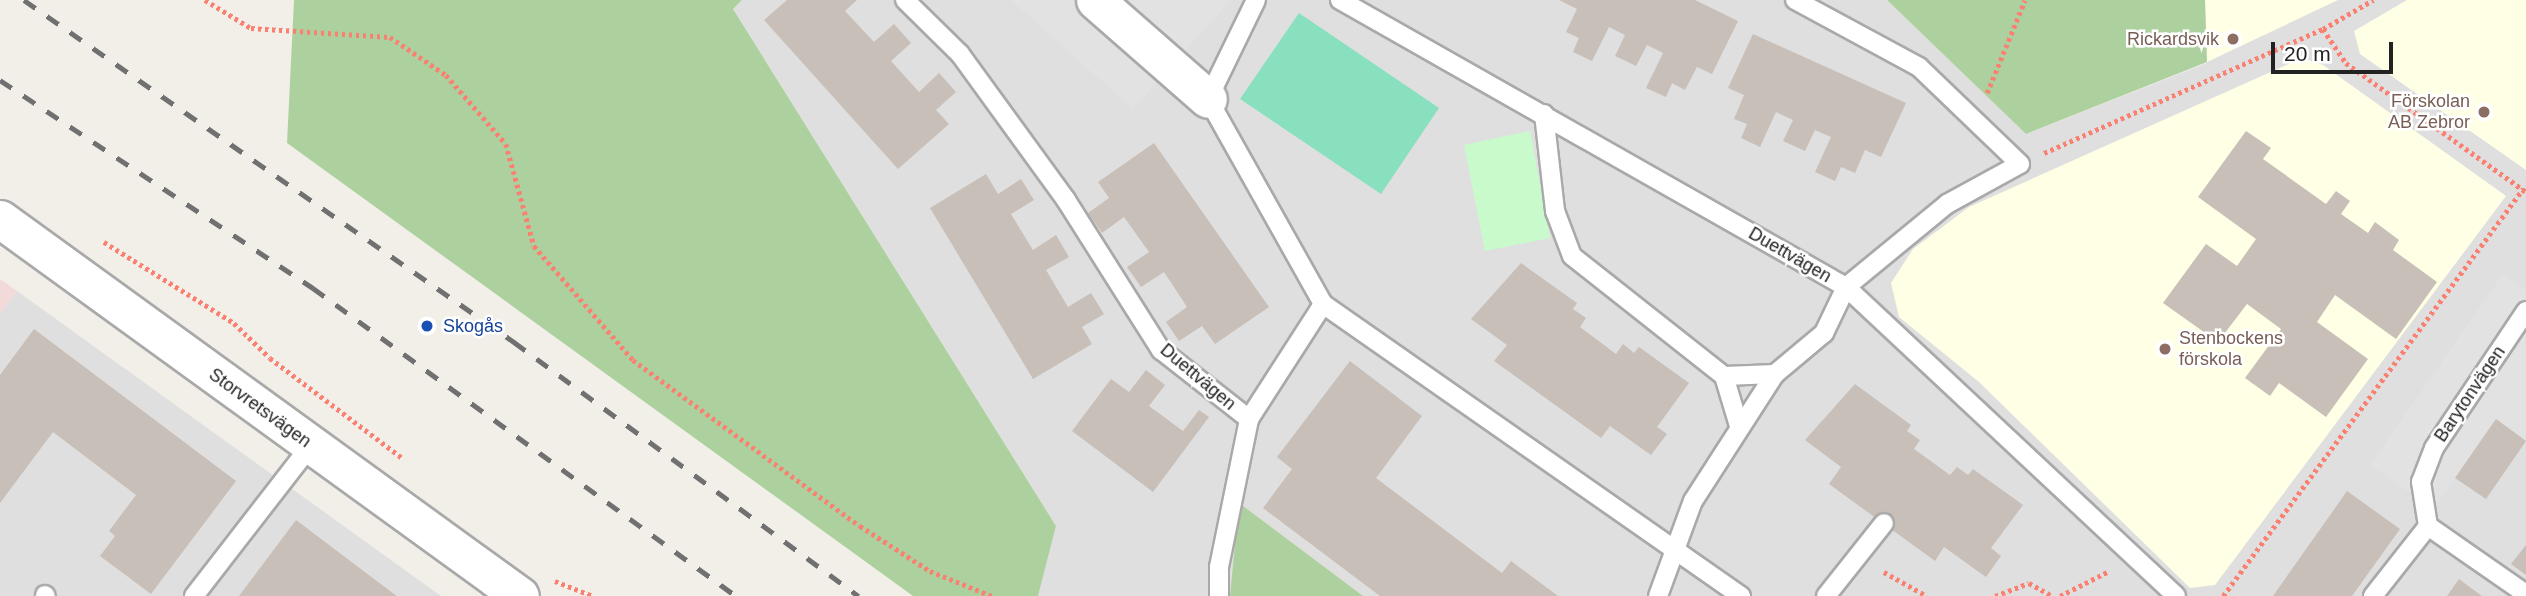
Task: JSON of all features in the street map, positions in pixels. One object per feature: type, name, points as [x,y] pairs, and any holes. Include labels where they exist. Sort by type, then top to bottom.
[{"type":"street","points":[[1095,0],[1208,99]]},
{"type":"street","name":"Storvretsvägen","points":[[0,219],[520,596]]},
{"type":"lane","name":"Duettvägen","points":[[905,0],[960,54],[1066,200],[1161,350],[1249,419],[1323,304]]},
{"type":"lane","points":[[1256,0],[1208,99],[1323,304],[1680,550],[1741,596]]},
{"type":"lane","name":"Duettvägen","points":[[1340,0],[1846,287],[1947,204],[2020,164]]},
{"type":"lane","points":[[1795,0],[1919,67],[2020,164]]},
{"type":"lane","points":[[1544,114],[1555,211],[1572,256],[1724,376],[1739,426]]},
{"type":"lane","points":[[1658,596],[1680,550],[1693,501],[1775,374],[1824,333],[1846,287],[2176,596]]},
{"type":"lane","name":"Barytonvägen","points":[[2428,526],[2421,482],[2434,448],[2526,311]]},
{"type":"lane","points":[[1724,376],[1775,374]]},
{"type":"lane","points":[[1219,596],[1219,566],[1249,419]]},
{"type":"lane","points":[[194,596],[312,445]]},
{"type":"lane","points":[[1826,596],[1884,523]]},
{"type":"lane","points":[[2373,596],[2428,526],[2526,594]]},
{"type":"path","points":[[205,0],[251,28],[390,37],[446,75],[506,144],[534,246],[633,360],[860,526],[930,571],[992,596]]},
{"type":"path","points":[[2020,164],[2323,29],[2373,0]]},
{"type":"path","points":[[2223,596],[2525,190],[2346,64],[2323,29]]},
{"type":"path","points":[[1855,557],[1927,596]]},
{"type":"path","points":[[2060,596],[2136,558]]},
{"type":"path","points":[[1995,596],[2029,583],[2052,596]]},
{"type":"shaded area","points":[[742,0],[1887,0],[2026,134],[2207,63],[2205,0],[2526,0],[2526,596],[1038,596],[1056,526],[733,9]]},
{"type":"shaded area","points":[[1011,0],[1231,0],[1133,109]]},
{"type":"shaded area","name":"Rickardsvik","points":[[2205,0],[2338,0],[2207,62]]},
{"type":"shaded area","name":"Förskolan AB Zebror","points":[[2407,0],[2526,0],[2526,170],[2360,54],[2354,31]]},
{"type":"shaded area","name":"Stenbockens förskola","points":[[2302,58],[2323,65],[2506,196],[2215,585],[2190,588],[1979,382],[1899,317],[1891,283],[1913,249],[1969,207]]},
{"type":"shaded area","points":[[2503,274],[2526,290],[2526,440],[2495,419],[2434,509],[2370,465]]},
{"type":"shaded area","points":[[0,279],[17,291],[0,314]]},
{"type":"shaded area","points":[[17,291],[441,596],[0,596],[0,314]]},
{"type":"green space","points":[[294,0],[742,0],[733,9],[1056,526],[1038,596],[913,596],[287,143]]},
{"type":"green space","points":[[1887,0],[2205,0],[2207,62],[2026,134]]},
{"type":"green space","points":[[1299,13],[1439,108],[1381,194],[1240,99]]},
{"type":"green space","points":[[1530,131],[1550,238],[1485,251],[1464,145]]},
{"type":"green space","points":[[1239,503],[1363,596],[1230,596]]},
{"type":"building","points":[[787,0],[857,0],[845,11],[874,42],[894,24],[911,43],[891,61],[919,92],[939,73],[956,92],[936,110],[949,124],[898,169],[764,20]]},
{"type":"building","points":[[1559,0],[1695,0],[1738,21],[1712,74],[1697,67],[1685,90],[1672,83],[1666,97],[1646,88],[1663,53],[1647,45],[1636,66],[1615,56],[1625,35],[1609,27],[1592,61],[1573,52],[1579,38],[1566,32],[1577,9]]},
{"type":"building","points":[[1753,34],[1906,103],[1881,157],[1865,150],[1855,173],[1841,167],[1835,181],[1815,172],[1831,137],[1815,130],[1805,151],[1783,141],[1793,120],[1776,112],[1760,147],[1741,138],[1747,124],[1734,119],[1744,95],[1728,88]]},
{"type":"building","points":[[2246,131],[2271,148],[2263,159],[2326,204],[2336,191],[2350,201],[2341,214],[2368,233],[2375,222],[2399,240],[2393,250],[2437,282],[2396,339],[2335,295],[2317,322],[2368,359],[2326,417],[2279,383],[2270,396],[2245,378],[2281,329],[2247,304],[2218,342],[2163,303],[2206,244],[2237,266],[2256,239],[2198,197]]},
{"type":"building","points":[[1154,143],[1269,307],[1215,344],[1202,326],[1179,341],[1166,322],[1187,307],[1164,272],[1141,287],[1127,267],[1149,252],[1124,217],[1102,233],[1088,213],[1109,198],[1098,182]]},
{"type":"building","points":[[986,174],[998,194],[1021,179],[1034,200],[1011,214],[1033,250],[1056,235],[1069,257],[1046,270],[1068,307],[1091,293],[1104,314],[1082,327],[1092,344],[1033,379],[930,208]]},
{"type":"building","points":[[1521,263],[1577,303],[1573,309],[1586,318],[1580,327],[1616,354],[1623,344],[1634,353],[1639,347],[1689,383],[1657,427],[1667,434],[1651,455],[1610,426],[1601,438],[1494,361],[1507,345],[1471,319]]},
{"type":"building","points":[[34,329],[236,481],[151,594],[100,556],[115,536],[109,531],[136,495],[53,432],[0,503],[0,375]]},
{"type":"building","points":[[1350,361],[1422,416],[1376,478],[1502,573],[1511,561],[1558,596],[1380,596],[1263,508],[1292,469],[1277,457]]},
{"type":"building","points":[[1146,370],[1165,385],[1149,406],[1183,431],[1199,410],[1209,417],[1153,492],[1072,431],[1111,379],[1129,392]]},
{"type":"building","points":[[1855,384],[1911,425],[1907,431],[1920,440],[1914,449],[1950,475],[1957,467],[1968,475],[1973,469],[2023,505],[1991,548],[2001,556],[1986,577],[1944,547],[1935,561],[1829,484],[1841,467],[1805,440]]},
{"type":"building","points":[[2496,419],[2526,441],[2486,499],[2455,478]]},
{"type":"building","points":[[2347,491],[2400,529],[2352,596],[2273,596]]},
{"type":"building","points":[[296,520],[394,594],[397,596],[239,596]]},
{"type":"building","points":[[2526,545],[2526,575],[2511,564]]},
{"type":"building","points":[[2459,579],[2471,588],[2482,596],[2447,596]]},
{"type":"railway","points":[[24,0],[514,342],[859,596]]},
{"type":"railway","points":[[0,80],[313,288],[736,596]]},
{"type":"place","name":"Rickardsvik","points":[[2233,39]]},
{"type":"place","name":"Förskolan AB Zebror","points":[[2484,112]]},
{"type":"place","name":"Skogås","points":[[427,326]]},
{"type":"place","name":"Stenbockens förskola","points":[[2165,349]]}]
